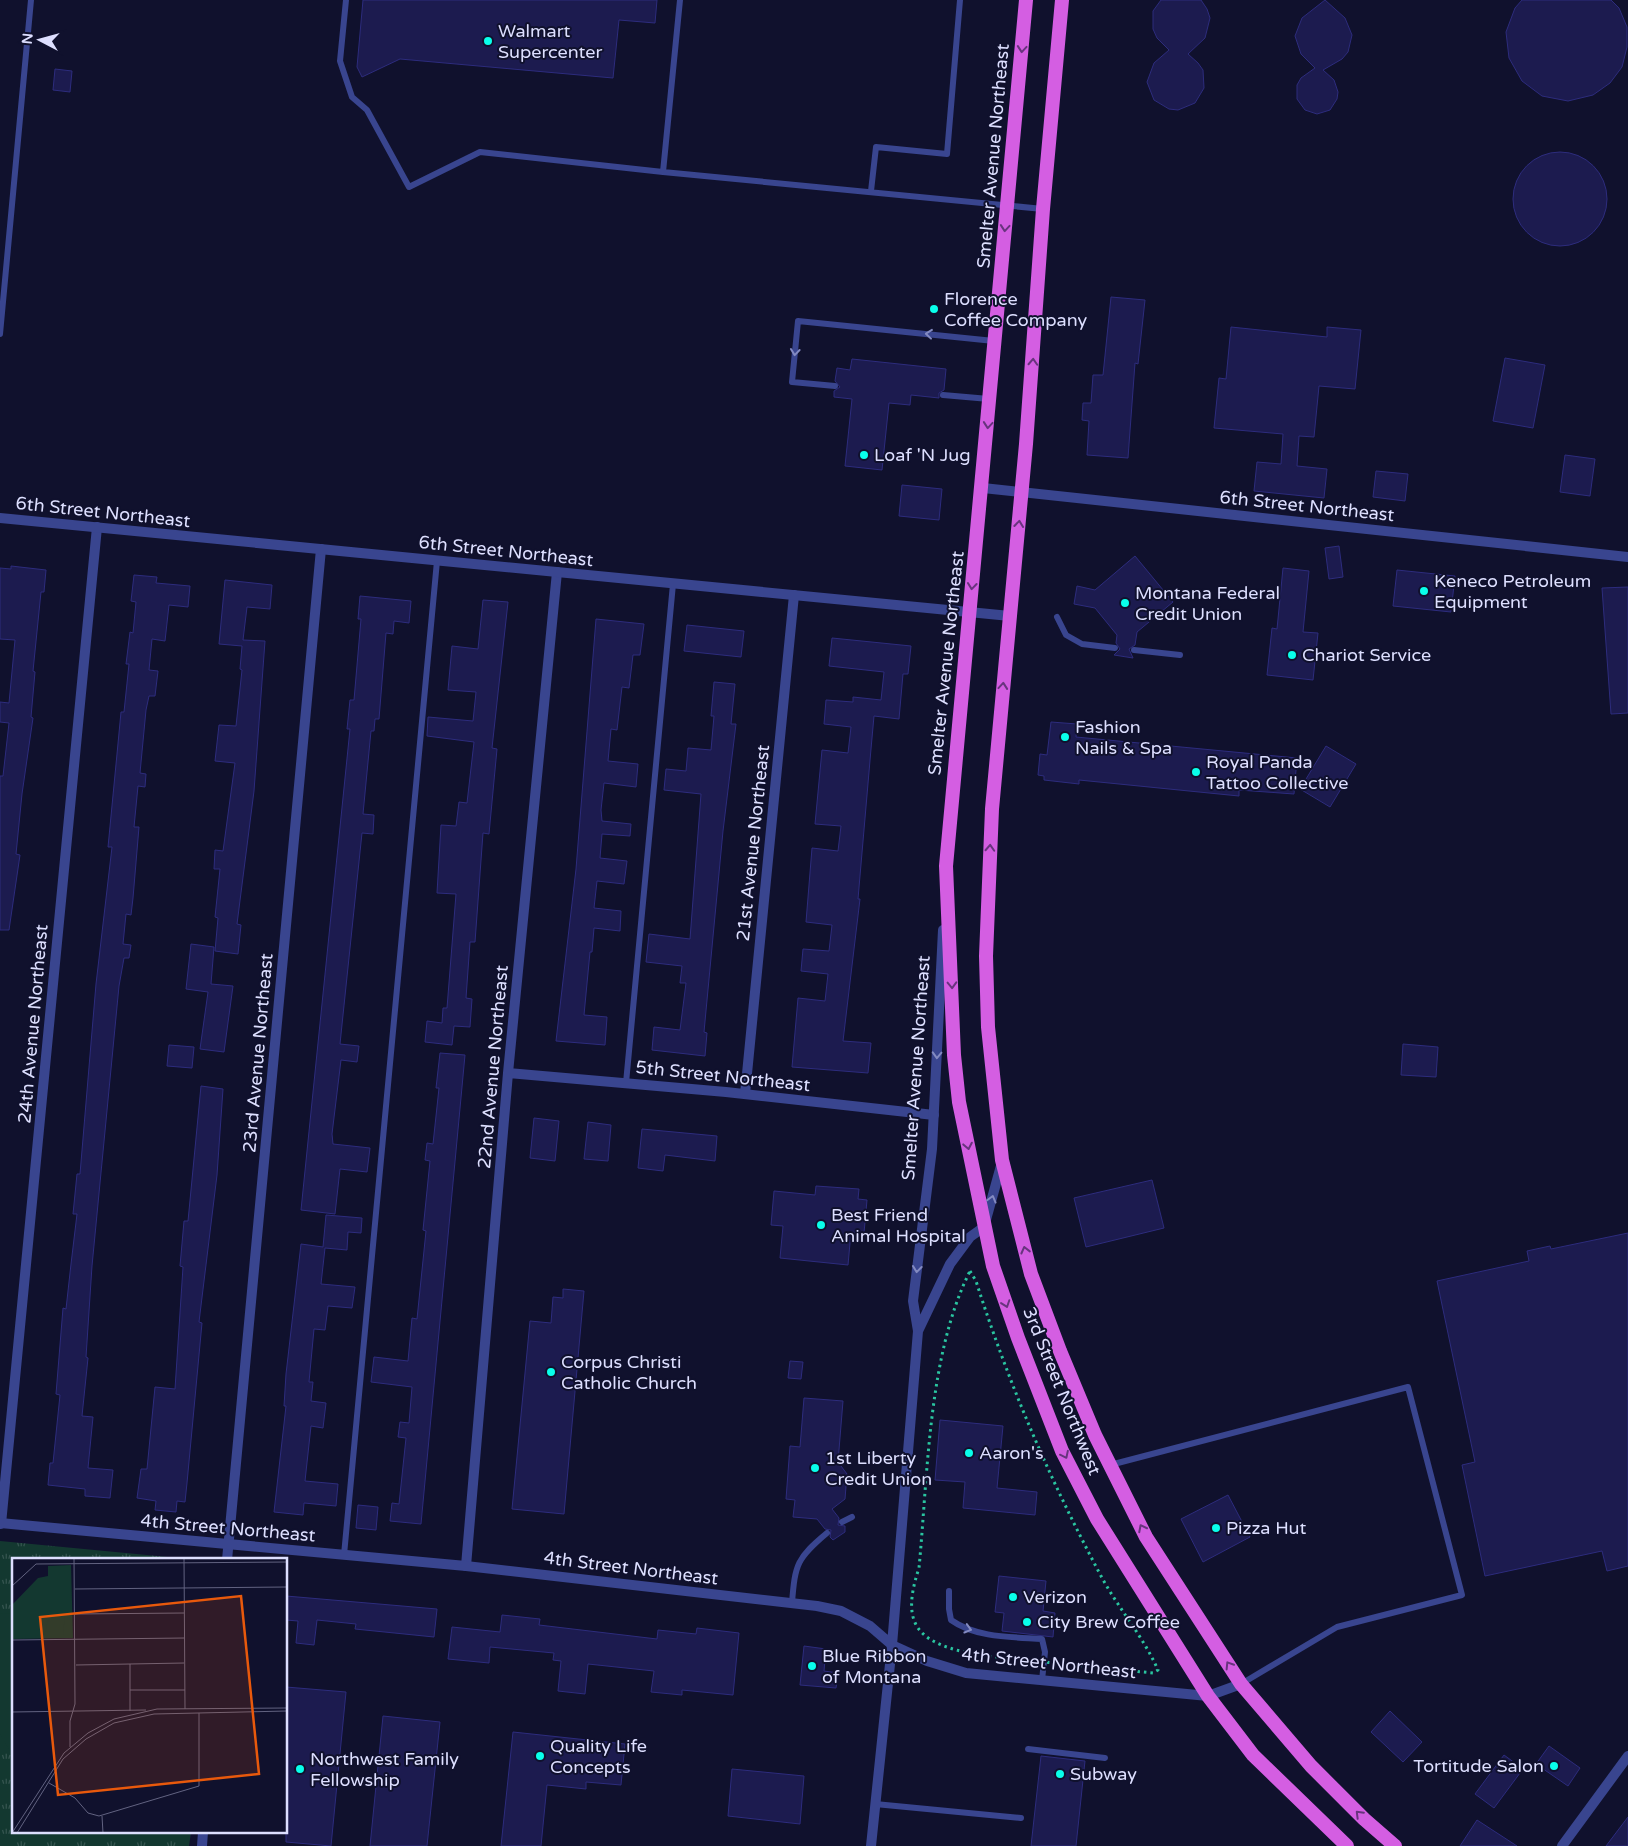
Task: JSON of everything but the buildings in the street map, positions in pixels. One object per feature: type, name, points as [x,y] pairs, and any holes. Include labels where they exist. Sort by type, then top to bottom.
[{"type":"highway","name":"Smelter Avenue Northeast","points":[[946,866],[983,488],[1026,0]]},
{"type":"highway","points":[[1010,616],[1022,492],[1043,209],[1062,0]]},
{"type":"highway","name":"3rd Street Northwest","points":[[1010,616],[992,801],[987,896],[988,1027],[1002,1160],[1031,1274],[1095,1435],[1146,1537],[1241,1684],[1311,1766],[1364,1819],[1396,1846]]},
{"type":"highway","name":"3rd Street Northwest","points":[[946,866],[954,1054],[958,1092],[984,1227],[994,1266],[1018,1338],[1062,1451],[1126,1568],[1208,1696],[1253,1755],[1347,1846]]},
{"type":"street","name":"6th Street Northeast","points":[[983,488],[1628,557]]},
{"type":"street","name":"6th Street Northeast","points":[[0,518],[1010,616]]},
{"type":"street","name":"24th Avenue Northeast","points":[[1,1524],[97,527]]},
{"type":"street","name":"23rd Avenue Northeast","points":[[227,1558],[321,549]]},
{"type":"street","name":"22nd Avenue Northeast","points":[[466,1566],[508,1073],[556,572]]},
{"type":"street","name":"21st Avenue Northeast","points":[[745,1094],[794,596]]},
{"type":"street","name":"Smelter Avenue Northeast","points":[[871,1846],[892,1645],[918,1330],[913,1301],[934,1115],[946,866]]},
{"type":"street","name":"5th Street Northeast","points":[[508,1073],[745,1094],[934,1115]]},
{"type":"street","points":[[984,1227],[1002,1160]]},
{"type":"street","name":"Smelter Avenue Northeast","points":[[918,1330],[950,1264],[970,1237],[984,1227]]},
{"type":"street","name":"4th Street Northeast","points":[[1,1524],[466,1566],[792,1603],[841,1611],[870,1626],[892,1645],[927,1661],[966,1672],[1208,1696],[1241,1684]]},
{"type":"street","points":[[1562,1846],[1628,1756]]},
{"type":"lane","points":[[0,334],[31,0]]},
{"type":"lane","points":[[346,0],[340,61],[352,96],[367,110],[409,187],[480,152],[1043,209]]},
{"type":"lane","points":[[663,172],[680,0]]},
{"type":"lane","points":[[872,191],[876,147],[947,154],[960,0]]},
{"type":"lane","points":[[835,386],[792,382],[798,321],[995,341]]},
{"type":"lane","points":[[943,395],[990,399]]},
{"type":"lane","points":[[344,1555],[437,561]]},
{"type":"lane","points":[[626,1083],[673,584]]},
{"type":"lane","points":[[1057,617],[1066,635],[1082,644],[1115,648]]},
{"type":"lane","points":[[1134,650],[1180,656]]},
{"type":"lane","points":[[1110,1465],[1408,1387],[1462,1594],[1337,1627],[1241,1684]]},
{"type":"lane","points":[[842,1522],[852,1517]]},
{"type":"lane","points":[[792,1603],[797,1564],[805,1551],[827,1533]]},
{"type":"lane","points":[[950,1592],[949,1609],[951,1620],[961,1627],[985,1633],[1042,1640],[1044,1662],[1042,1680]]},
{"type":"lane","points":[[1028,1749],[1105,1758]]},
{"type":"lane","points":[[875,1804],[1020,1818]]},
{"type":"path","points":[[970,1271],[976,1281],[1018,1402],[1043,1461],[1110,1592],[1152,1656],[1158,1670],[1148,1673],[1044,1662],[977,1655],[936,1644],[914,1624],[911,1609],[914,1583],[919,1568],[938,1378],[951,1312],[970,1271]]},
{"type":"green space","points":[[0,1541],[178,1558],[12,1558],[12,1834],[191,1834],[189,1846],[0,1846]]},
{"type":"green space","points":[[0,1613],[12,1614],[12,1755],[0,1734]]},
{"type":"place","name":"Walmart Supercenter","points":[[488,41]]},
{"type":"place","name":"Florence Coffee Company","points":[[934,309]]},
{"type":"place","name":"Loaf 'N Jug","points":[[864,455]]},
{"type":"place","name":"Keneco Petroleum Equipment","points":[[1424,591]]},
{"type":"place","name":"Montana Federal Credit Union","points":[[1125,603]]},
{"type":"place","name":"Chariot Service","points":[[1292,655]]},
{"type":"place","name":"Fashion Nails & Spa","points":[[1065,737]]},
{"type":"place","name":"Royal Panda Tattoo Collective","points":[[1196,772]]},
{"type":"place","name":"Best Friend Animal Hospital","points":[[821,1225]]},
{"type":"place","name":"Corpus Christi Catholic Church","points":[[551,1372]]},
{"type":"place","name":"Aaron's","points":[[969,1453]]},
{"type":"place","name":"1st Liberty Credit Union","points":[[815,1468]]},
{"type":"place","name":"Pizza Hut","points":[[1216,1528]]},
{"type":"place","name":"Verizon","points":[[1013,1597]]},
{"type":"place","name":"City Brew Coffee","points":[[1027,1622]]},
{"type":"place","name":"Blue Ribbon of Montana","points":[[812,1666]]},
{"type":"place","name":"Quality Life Concepts","points":[[540,1756]]},
{"type":"place","name":"Tortitude Salon","points":[[1554,1766]]},
{"type":"place","name":"Northwest Family Fellowship","points":[[300,1769]]},
{"type":"place","name":"Subway","points":[[1060,1774]]}]
